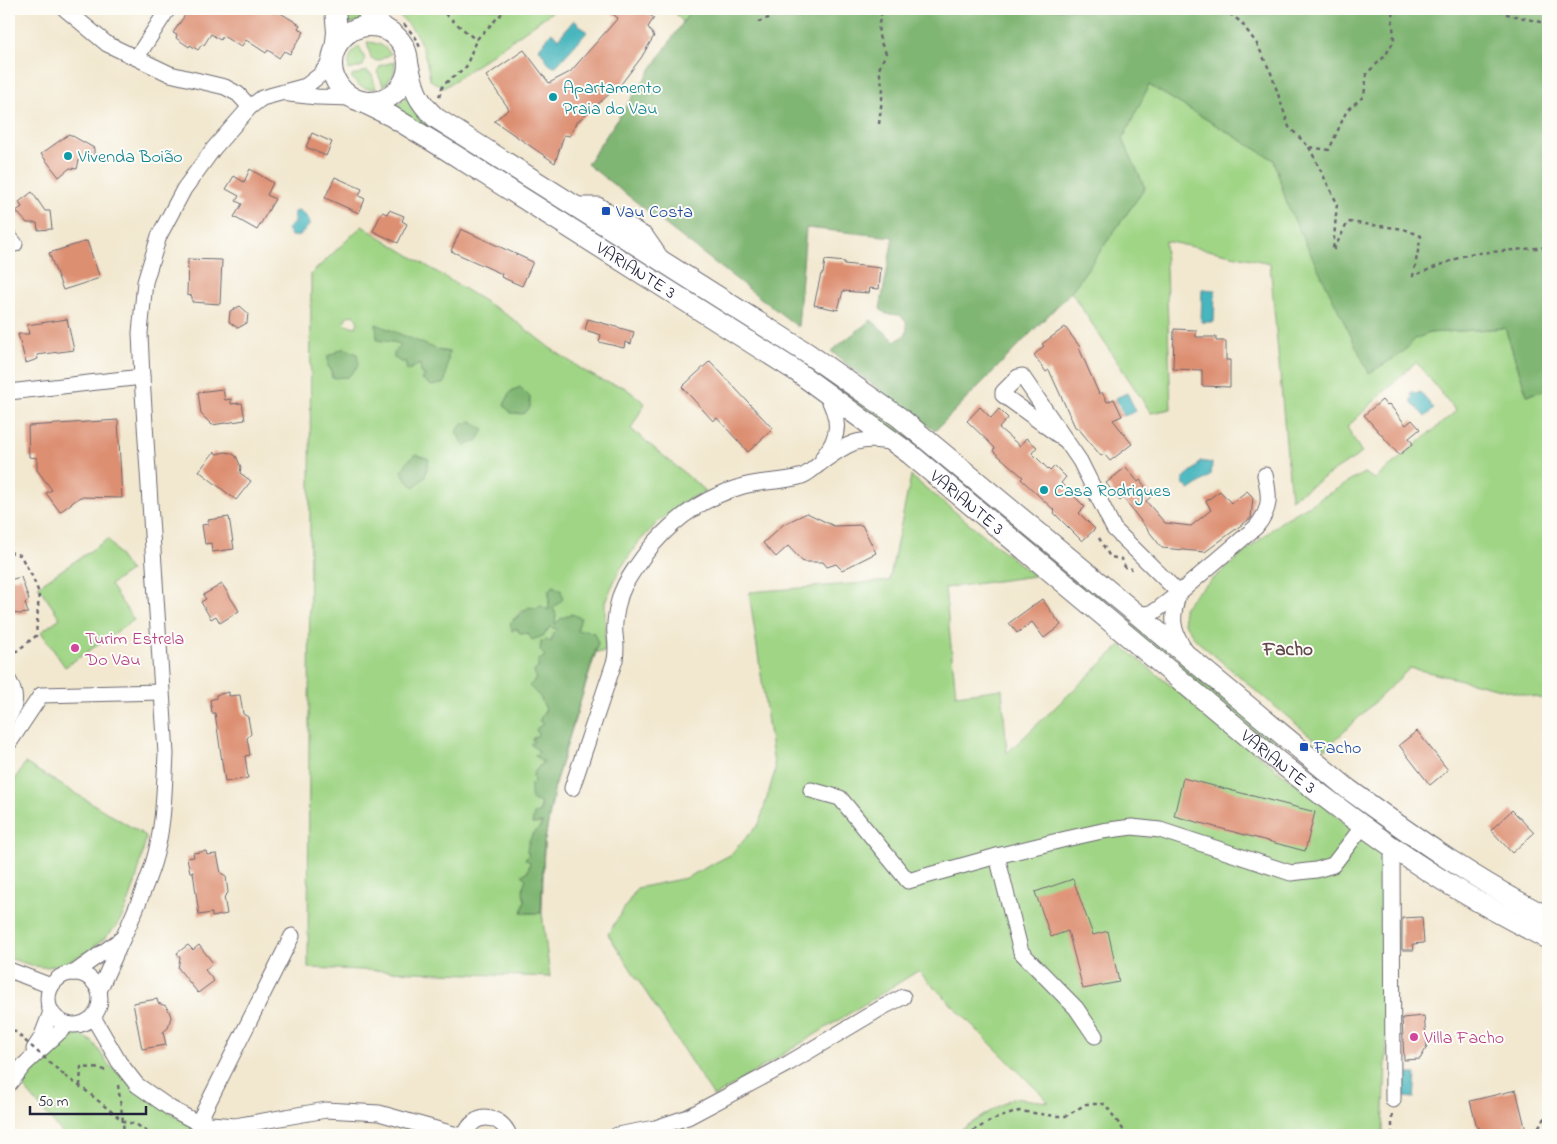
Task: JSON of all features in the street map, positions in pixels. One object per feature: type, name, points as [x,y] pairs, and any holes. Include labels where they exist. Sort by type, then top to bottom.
[{"type":"main road","points":[[335,9],[338,32],[333,66],[336,81],[346,93],[356,99],[376,102],[397,92],[406,79],[408,63],[404,48],[366,9]]},
{"type":"main road","points":[[334,54],[344,37],[357,29],[373,27],[388,31]]},
{"type":"main road","name":"VARIANTE 3","points":[[408,63],[414,88],[423,106],[436,118],[807,353],[900,417],[1348,789],[1460,866],[1548,917]]},
{"type":"main road","name":"VARIANTE 3","points":[[356,99],[391,116],[442,146],[796,371],[896,444],[1264,750],[1364,826],[1392,847],[1464,893],[1548,939]]},
{"type":"street","points":[[65,9],[107,44],[170,74],[225,87],[238,94],[250,107]]},
{"type":"street","points":[[137,57],[168,9]]},
{"type":"street","points":[[121,939],[74,973],[63,975],[51,986],[48,1002],[51,1012],[61,1022],[73,1026],[84,1024],[93,1017],[99,1007],[99,991],[136,909],[153,863],[163,811],[166,754],[140,333],[145,282],[159,236],[184,189],[214,148],[250,107],[262,98],[306,86],[320,75],[334,54]]},
{"type":"street","points":[[278,93],[356,99]]},
{"type":"street","points":[[9,392],[142,377]]},
{"type":"street","points":[[812,470],[835,440],[837,430],[837,418],[834,408],[825,392]]},
{"type":"street","points":[[572,788],[615,660],[618,648],[615,634],[615,618],[624,585],[649,548],[662,534],[696,506],[718,495],[756,483],[800,477],[843,446],[855,442],[878,440],[896,444]]},
{"type":"street","points":[[1065,440],[1080,461],[1114,529],[1179,593]]},
{"type":"street","points":[[1132,611],[1145,614],[1154,612],[1256,527],[1266,515],[1269,503],[1265,475]]},
{"type":"street","points":[[1179,593],[1174,608],[1173,628],[1192,660]]},
{"type":"street","points":[[9,681],[15,696],[9,743]]},
{"type":"street","points":[[15,696],[161,692]]},
{"type":"street","points":[[13,719],[41,695]]},
{"type":"street","points":[[811,790],[840,798],[908,881],[1066,839],[1132,827],[1160,830],[1292,873],[1316,870],[1333,865],[1364,826]]},
{"type":"street","points":[[1392,847],[1393,1100]]},
{"type":"street","points":[[997,856],[1021,952],[1076,1008],[1095,1036]]},
{"type":"street","points":[[198,1123],[292,936]]},
{"type":"street","points":[[9,970],[51,986]]},
{"type":"street","points":[[74,973],[89,978],[99,991]]},
{"type":"street","points":[[617,1135],[655,1128],[688,1117],[789,1063],[883,1007],[903,998]]},
{"type":"street","points":[[9,1084],[41,1038],[51,1012]]},
{"type":"street","points":[[93,1017],[119,1062],[137,1086],[170,1108],[198,1123],[235,1126],[326,1110],[379,1113],[457,1135]]},
{"type":"street","points":[[24,1065],[67,1025]]},
{"type":"street","points":[[465,1135],[467,1128],[474,1122],[483,1118],[491,1118],[499,1121],[506,1128],[509,1135]]},
{"type":"path","points":[[439,9],[476,40]]},
{"type":"path","points":[[438,99],[443,86],[466,67],[476,40],[506,9]]},
{"type":"path","points":[[758,22],[786,9]]},
{"type":"path","points":[[879,124],[883,90],[880,69],[886,53],[879,40],[878,24],[883,9]]},
{"type":"path","points":[[1223,9],[1240,22],[1257,44],[1271,73],[1289,127],[1309,147],[1337,203],[1333,250],[1348,222],[1404,229],[1422,236],[1413,276],[1468,254],[1548,246]]},
{"type":"path","points":[[1309,147],[1329,150],[1346,110],[1364,96],[1367,73],[1385,56],[1394,41],[1392,9]]},
{"type":"path","points":[[1500,9],[1503,13],[1548,24]]},
{"type":"path","points":[[9,552],[20,555],[32,576],[38,592],[36,636],[9,657]]},
{"type":"path","points":[[9,1027],[65,1076],[123,1121],[137,1124],[151,1134],[157,1135]]},
{"type":"path","points":[[80,1086],[81,1067],[102,1069],[110,1074]]},
{"type":"path","points":[[117,1079],[124,1135]]},
{"type":"path","points":[[1392,1135],[1393,1100]]},
{"type":"path","points":[[966,1135],[992,1120],[1019,1111],[1066,1116],[1086,1104],[1105,1104],[1127,1135]]},
{"type":"path","points":[[1537,1135],[1542,1121],[1548,1116]]},
{"type":"green space","points":[[341,9],[358,9],[365,20],[344,27]]},
{"type":"green space","points":[[388,9],[556,9],[444,88],[430,80],[426,58],[413,30],[407,22]]},
{"type":"green space","points":[[672,9],[692,9],[683,22]]},
{"type":"green space","points":[[692,9],[1548,9],[1548,390],[1527,395],[1505,328],[1429,333],[1415,339],[1401,354],[1369,373],[1288,207],[1274,160],[1149,85],[1123,139],[1145,188],[1071,292],[935,431],[831,351],[871,320],[895,341],[903,337],[907,332],[906,322],[900,315],[886,314],[880,309],[893,237],[806,228],[798,327],[587,164]]},
{"type":"green space","points":[[367,42],[386,48],[391,54],[378,61],[371,59]]},
{"type":"green space","points":[[359,46],[365,59],[363,66],[349,70],[350,56]]},
{"type":"green space","points":[[395,62],[394,73],[384,87],[377,72],[381,65]]},
{"type":"green space","points":[[366,71],[372,75],[376,89],[361,87],[351,76]]},
{"type":"green space","points":[[1149,85],[1274,160],[1288,207],[1400,354],[1415,339],[1429,333],[1505,328],[1527,395],[1548,390],[1548,700],[1410,668],[1326,749],[1197,641],[1184,623],[1183,608],[1194,595],[1282,521],[1364,473],[1375,479],[1456,411],[1416,362],[1347,427],[1362,453],[1291,499],[1270,263],[1165,241],[1171,409],[1151,413],[1071,292],[1145,188],[1122,139]]},
{"type":"green space","points":[[410,94],[431,126],[428,129],[393,109]]},
{"type":"green space","points":[[443,133],[774,341],[878,411],[1303,764],[1299,769],[926,459],[440,138]]},
{"type":"green space","points":[[362,226],[510,317],[550,348],[586,372],[603,381],[624,387],[645,403],[631,429],[706,491],[681,503],[658,522],[638,543],[619,571],[605,602],[605,652],[596,652],[556,780],[598,643],[577,631],[580,618],[572,615],[562,618],[555,624],[549,590],[549,610],[535,608],[523,610],[510,623],[521,634],[528,633],[543,636],[550,627],[557,629],[536,673],[538,689],[546,709],[540,721],[545,723],[538,735],[532,739],[540,751],[535,756],[540,761],[544,760],[533,774],[540,794],[541,805],[532,824],[544,822],[532,834],[530,862],[523,896],[525,899],[523,913],[541,913],[544,844],[542,913],[550,977],[308,968],[311,274]],"holes":[[[354,315],[358,322],[356,327],[347,325],[344,322],[347,316]],[[397,342],[449,352],[423,378],[425,375],[420,364],[413,367],[406,361],[401,345]],[[344,348],[332,378],[328,356]]]},
{"type":"green space","points":[[376,324],[441,351],[449,352],[445,383],[432,386],[422,379],[425,375],[421,373],[420,364],[407,371],[405,361],[402,363],[394,358],[394,352],[401,345],[377,340]]},
{"type":"green space","points":[[344,348],[357,354],[359,365],[348,377],[332,378],[332,371],[328,366],[328,356]]},
{"type":"green space","points":[[520,387],[530,397],[530,408],[523,414],[511,413],[504,405],[511,391]]},
{"type":"green space","points":[[472,421],[484,430],[477,442],[464,445],[456,432],[462,424]]},
{"type":"green space","points":[[416,454],[429,459],[425,477],[414,487],[406,480],[402,471],[407,462]]},
{"type":"green space","points":[[911,476],[1034,576],[945,588],[956,695],[1002,689],[1007,753],[1121,645],[1213,720],[1394,860],[1383,1135],[952,1135],[1012,1098],[1049,1102],[918,971],[714,1097],[608,934],[637,888],[686,878],[730,855],[759,824],[775,771],[749,592],[889,581]]},
{"type":"green space","points":[[108,539],[130,571],[110,585],[134,620],[65,667],[41,632],[60,618],[38,586]]},
{"type":"green space","points":[[553,586],[561,590],[563,599],[553,608],[556,614],[555,624],[562,618],[572,614],[581,618],[577,631],[585,630],[594,633],[598,643],[556,780],[544,844],[541,913],[522,913],[526,879],[522,875],[528,871],[530,862],[525,859],[529,855],[527,851],[528,845],[532,835],[543,823],[532,824],[534,814],[540,812],[542,804],[531,799],[531,784],[534,781],[533,774],[544,761],[540,761],[535,755],[539,751],[530,744],[534,742],[532,739],[538,735],[536,729],[544,723],[539,721],[546,709],[540,697],[529,686],[536,679],[534,671],[538,668],[538,661],[545,656],[540,650],[541,641],[551,642],[553,633],[557,629],[550,627],[543,636],[532,640],[528,633],[521,634],[517,628],[512,631],[510,623],[529,607],[541,606],[549,610],[549,590]]},
{"type":"green space","points":[[25,763],[146,836],[134,888],[122,917],[116,926],[89,950],[67,962],[46,967],[9,958],[9,789]]},
{"type":"green space","points":[[77,1033],[93,1042],[109,1065],[140,1093],[198,1130],[222,1135],[64,1135],[22,1085],[52,1051]]},
{"type":"water","points":[[574,20],[587,32],[556,66],[550,65],[539,48],[552,32],[558,39]]},
{"type":"water","points":[[299,210],[308,218],[310,224],[300,235],[291,236],[287,229],[294,223],[294,212]]},
{"type":"water","points":[[1202,289],[1215,290],[1214,322],[1201,322]]},
{"type":"water","points":[[1413,391],[1416,394],[1420,392],[1434,409],[1425,417],[1410,400],[1413,397],[1410,394]]},
{"type":"water","points":[[1127,393],[1136,411],[1124,416],[1116,398]]},
{"type":"water","points":[[1200,461],[1212,463],[1211,475],[1189,490],[1183,483],[1183,478],[1197,467]]},
{"type":"water","points":[[1405,1074],[1416,1074],[1414,1098],[1404,1097]]},
{"type":"building","points":[[189,9],[274,9],[300,25],[298,28],[304,32],[290,54],[284,51],[279,58],[268,50],[266,53],[246,40],[241,47],[223,36],[220,40],[211,34],[204,45],[202,44],[198,50],[190,45],[189,47],[176,38],[177,35],[173,33]]},
{"type":"building","name":"Apartamento Praia do Vau","points":[[606,9],[641,9],[654,18],[648,27],[654,36],[641,58],[621,84],[576,123],[570,136],[564,135],[555,163],[494,121],[509,109],[486,76],[524,50],[549,83],[570,72],[618,18]]},
{"type":"building","points":[[312,133],[332,142],[326,156],[306,147]]},
{"type":"building","name":"Vivenda Boião","points":[[69,134],[94,148],[94,159],[79,160],[77,169],[70,168],[59,177],[41,154]]},
{"type":"building","points":[[250,169],[273,183],[267,195],[275,199],[257,230],[234,217],[242,204],[236,201],[239,196],[226,189],[234,176],[244,182]]},
{"type":"building","points":[[335,177],[362,189],[359,196],[365,199],[359,213],[325,198]]},
{"type":"building","points":[[32,192],[45,211],[50,211],[52,229],[38,230],[37,223],[27,223],[16,211],[22,207],[19,202]]},
{"type":"building","points":[[389,210],[404,216],[402,221],[407,224],[398,243],[373,231],[382,212],[387,214]]},
{"type":"building","points":[[461,229],[533,262],[522,286],[501,277],[502,274],[451,251]]},
{"type":"building","points":[[87,241],[100,278],[63,290],[49,253]]},
{"type":"building","points":[[188,259],[222,260],[220,304],[192,302],[192,296],[187,295]]},
{"type":"building","points":[[825,260],[881,268],[879,289],[870,288],[869,293],[843,291],[838,310],[814,305]]},
{"type":"building","points":[[240,306],[248,313],[247,323],[238,328],[229,322],[230,311]]},
{"type":"building","points":[[67,319],[74,350],[37,355],[38,359],[26,363],[18,334],[29,334],[27,325]]},
{"type":"building","points":[[588,319],[634,332],[631,344],[625,342],[624,348],[599,342],[601,335],[585,330]]},
{"type":"building","points":[[1065,327],[1080,347],[1099,394],[1102,392],[1107,402],[1114,399],[1122,416],[1113,420],[1132,444],[1110,461],[1104,454],[1101,456],[1078,428],[1076,429],[1049,370],[1046,372],[1034,355],[1044,346],[1042,344]]},
{"type":"building","points":[[1174,329],[1196,330],[1196,337],[1216,337],[1216,341],[1226,341],[1226,360],[1230,360],[1230,387],[1202,386],[1202,370],[1173,369]]},
{"type":"building","points":[[710,361],[773,429],[748,452],[717,418],[713,421],[682,387]]},
{"type":"building","points":[[223,389],[225,400],[231,399],[231,404],[242,403],[245,420],[212,425],[201,414],[198,392]]},
{"type":"building","points":[[1382,400],[1387,406],[1389,404],[1406,425],[1412,420],[1420,429],[1409,438],[1413,444],[1399,455],[1364,415]]},
{"type":"building","points":[[980,407],[991,418],[999,409],[1008,418],[999,428],[1020,446],[1026,438],[1037,447],[1032,453],[1050,471],[1055,466],[1066,477],[1061,483],[1085,507],[1079,513],[1095,529],[1082,541],[1054,513],[1055,511],[1021,479],[1023,477],[993,451],[995,448],[967,421]]},
{"type":"building","points":[[118,420],[122,498],[80,497],[60,512],[46,493],[52,490],[37,470],[37,458],[29,457],[28,426]]},
{"type":"building","points":[[214,452],[217,454],[231,453],[236,456],[241,467],[240,473],[251,481],[236,500],[199,471]]},
{"type":"building","points":[[1126,467],[1138,482],[1140,480],[1152,496],[1146,501],[1165,523],[1191,526],[1211,510],[1206,501],[1220,491],[1231,503],[1247,491],[1253,497],[1251,518],[1205,552],[1162,548],[1123,498],[1120,501],[1106,483]]},
{"type":"building","points":[[807,513],[834,526],[862,525],[876,553],[842,570],[836,564],[827,567],[823,562],[803,562],[788,546],[776,557],[763,543],[784,524]]},
{"type":"building","points":[[229,517],[234,549],[212,552],[211,543],[205,544],[202,525],[208,524],[208,520]]},
{"type":"building","points":[[21,577],[29,600],[25,603],[28,613],[19,614],[9,612],[9,580]]},
{"type":"building","points":[[222,584],[239,611],[220,623],[216,616],[211,619],[201,602],[206,599],[203,595]]},
{"type":"building","points":[[1042,599],[1061,625],[1044,638],[1032,622],[1017,633],[1009,623]]},
{"type":"building","points":[[229,692],[229,696],[240,695],[243,714],[248,717],[251,734],[247,738],[250,755],[245,756],[248,778],[225,782],[215,713],[212,713],[210,700],[216,698],[216,695]]},
{"type":"building","points":[[1417,731],[1448,770],[1430,785],[1399,745]]},
{"type":"building","points":[[1183,778],[1315,812],[1305,851],[1174,816]]},
{"type":"building","points":[[1512,810],[1534,833],[1512,853],[1491,830]]},
{"type":"building","points":[[206,851],[207,855],[217,854],[221,873],[226,876],[228,893],[224,897],[227,914],[212,917],[212,913],[199,915],[193,872],[190,872],[187,858],[194,857],[193,853]]},
{"type":"building","points":[[1073,879],[1093,935],[1108,931],[1119,982],[1083,989],[1068,931],[1051,937],[1035,892]]},
{"type":"building","points":[[1422,917],[1424,943],[1413,944],[1414,950],[1402,950],[1402,918]]},
{"type":"building","points":[[188,945],[193,950],[199,945],[213,963],[205,970],[214,981],[198,993],[178,968],[180,958],[177,953]]},
{"type":"building","points":[[157,999],[158,1003],[166,1006],[171,1017],[168,1028],[163,1032],[166,1045],[142,1049],[133,1003]]},
{"type":"building","points":[[1424,1016],[1427,1047],[1420,1059],[1404,1060],[1402,1018]]},
{"type":"building","points":[[1516,1090],[1527,1135],[1480,1135],[1470,1101]]},
{"type":"place","name":"Apartamento Praia do Vau","points":[[553,97]]},
{"type":"place","name":"Vivenda Boião","points":[[68,156]]},
{"type":"place","name":"Vau Costa","points":[[606,211]]},
{"type":"place","name":"Casa Rodrigues","points":[[1044,490]]},
{"type":"place","name":"Turim Estrela Do Vau","points":[[75,648]]},
{"type":"place","name":"Facho","points":[[1304,747]]},
{"type":"place","name":"Villa Facho","points":[[1414,1037]]},
{"type":"district","name":"Facho","points":[[1288,648]]}]
